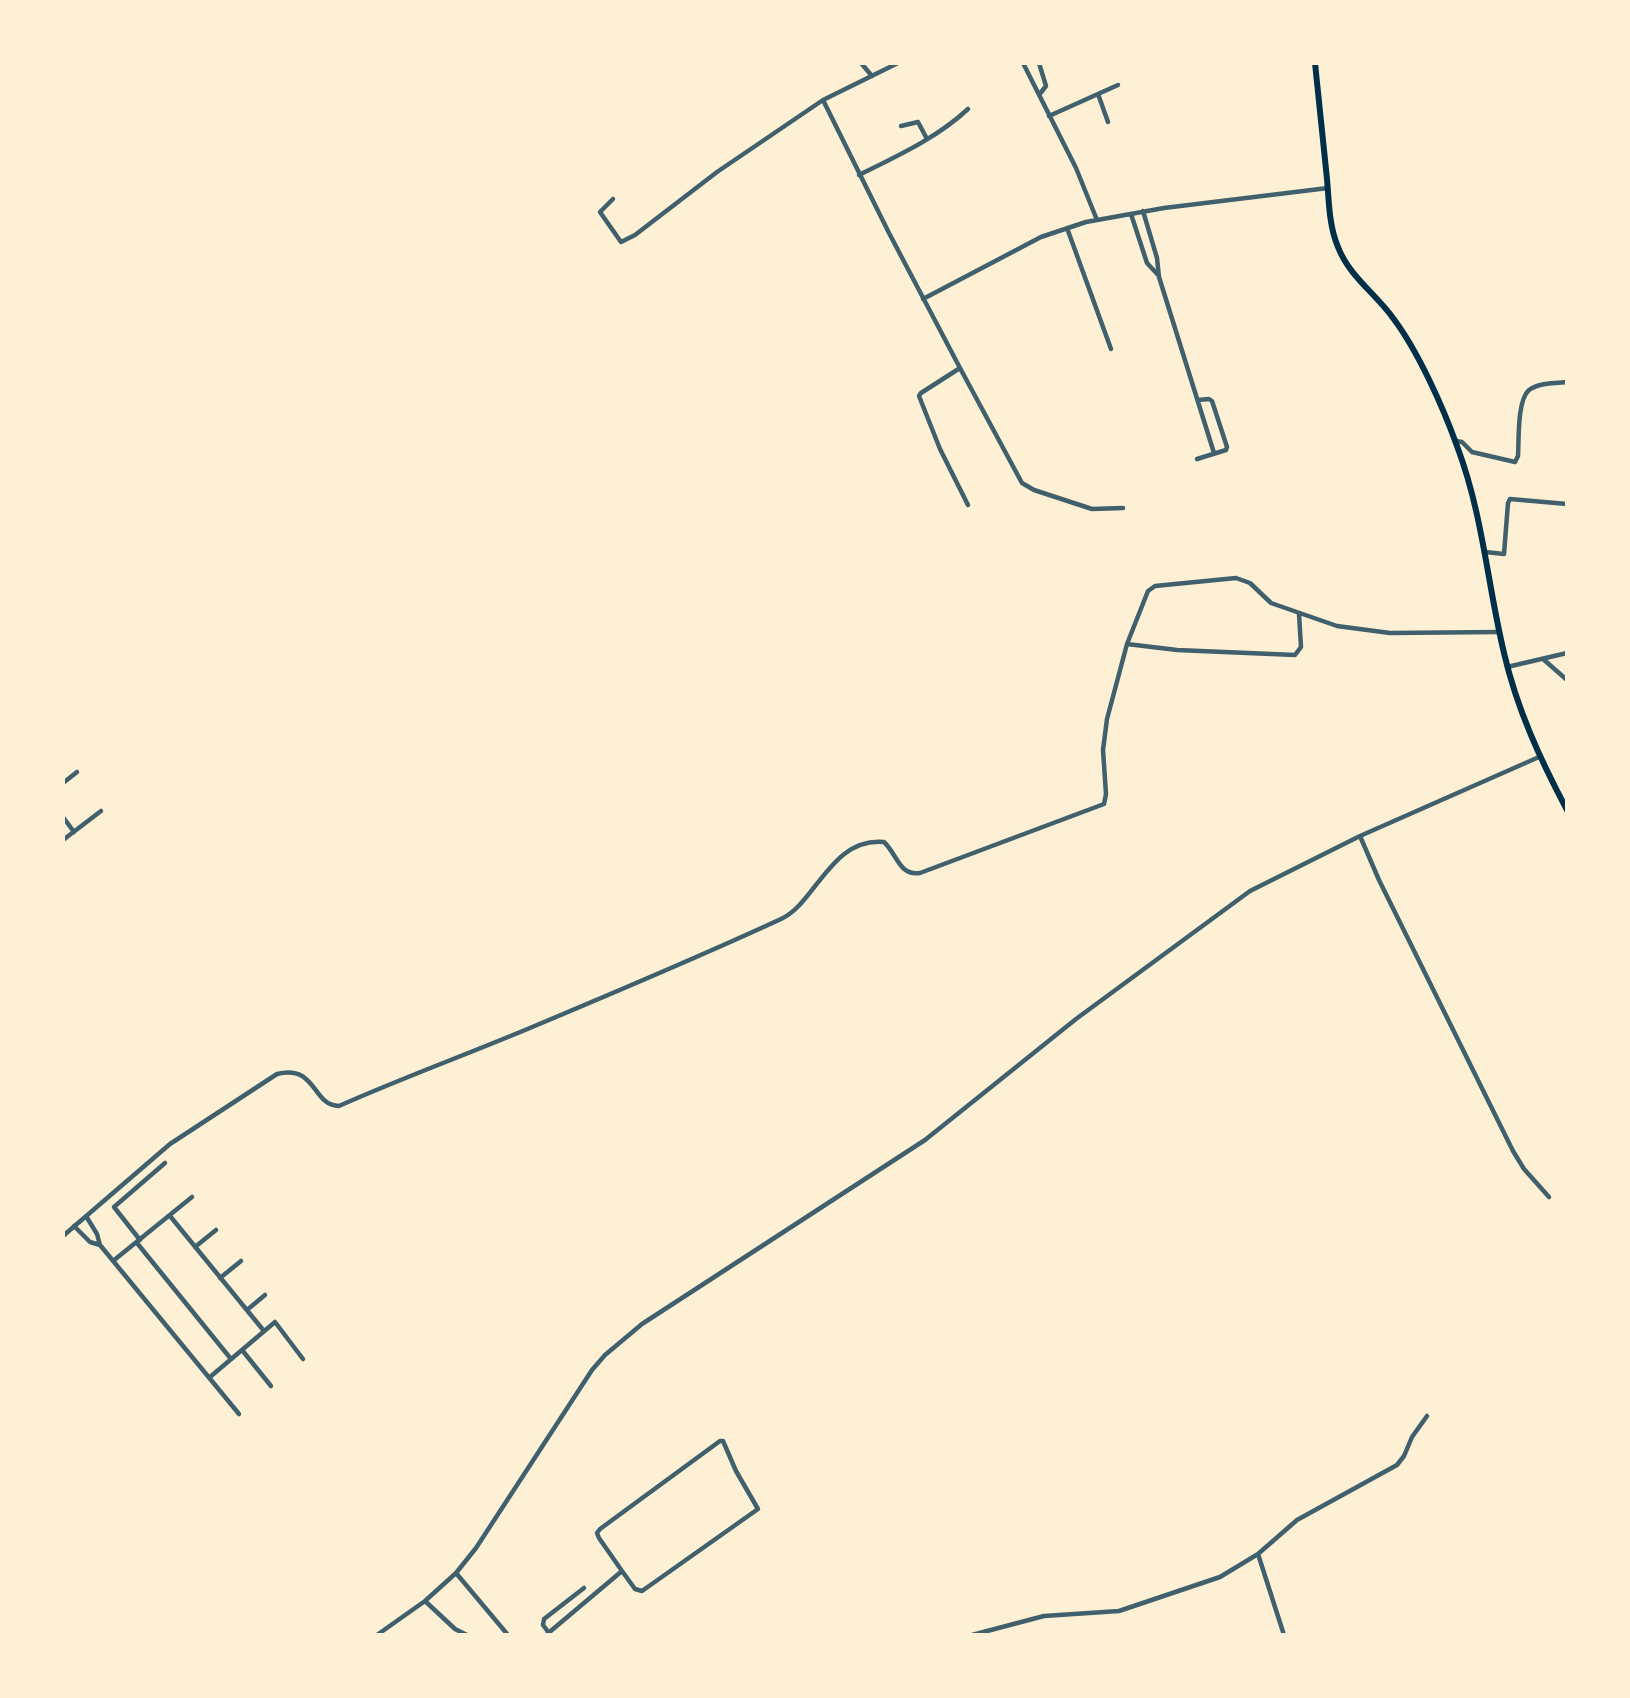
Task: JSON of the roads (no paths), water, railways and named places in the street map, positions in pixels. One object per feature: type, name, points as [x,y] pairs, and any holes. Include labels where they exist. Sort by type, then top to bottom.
[{"type":"main road","points":[[1315,63],[1334,233],[1343,260],[1381,302],[1400,328],[1430,383],[1456,443],[1476,503],[1507,667],[1539,757],[1567,810]]},
{"type":"street","points":[[861,63],[872,76]]},
{"type":"street","points":[[612,199],[600,214],[618,241],[624,242],[717,172],[823,100],[898,63]]},
{"type":"street","points":[[1023,63],[1076,167],[1097,219]]},
{"type":"street","points":[[1039,63],[1046,86],[1039,95]]},
{"type":"street","points":[[1049,116],[1118,85]]},
{"type":"street","points":[[1098,94],[1108,122]]},
{"type":"street","points":[[823,100],[923,299],[1022,484],[1092,509],[1123,508]]},
{"type":"street","points":[[859,175],[927,139],[968,109]]},
{"type":"street","points":[[901,126],[918,122],[927,139]]},
{"type":"street","points":[[923,299],[1041,237],[1097,219],[1328,188]]},
{"type":"street","points":[[1143,211],[1157,258],[1159,277],[1214,453]]},
{"type":"street","points":[[1131,214],[1147,263],[1159,277]]},
{"type":"street","points":[[1067,228],[1111,349]]},
{"type":"street","points":[[960,368],[919,396],[940,449],[968,505]]},
{"type":"street","points":[[1456,443],[1462,442],[1472,452],[1515,462],[1518,456],[1521,406],[1525,395],[1530,389],[1539,386],[1567,382]]},
{"type":"street","points":[[1197,459],[1227,447],[1212,401],[1198,400]]},
{"type":"street","points":[[1485,552],[1504,554],[1510,499],[1567,504]]},
{"type":"street","points":[[63,1236],[170,1144],[277,1074],[291,1070],[304,1076],[329,1104],[339,1106],[537,1025],[786,917],[837,860],[854,848],[868,843],[884,842],[890,847],[903,870],[911,874],[920,873],[1104,804],[1104,733],[1127,644],[1148,591],[1155,586],[1236,578],[1251,583],[1270,603],[1337,626],[1390,632],[1499,632]]},
{"type":"street","points":[[1127,644],[1177,650],[1293,655],[1301,649],[1299,614]]},
{"type":"street","points":[[1507,667],[1567,653]]},
{"type":"street","points":[[1543,659],[1567,680]]},
{"type":"street","points":[[377,1635],[425,1601],[456,1573],[496,1519],[580,1385],[605,1355],[624,1338],[685,1294],[925,1140],[1076,1019],[1237,899],[1360,836],[1539,757]]},
{"type":"street","points":[[63,783],[78,772]]},
{"type":"street","points":[[63,840],[101,811]]},
{"type":"street","points":[[63,817],[74,832]]},
{"type":"street","points":[[1360,836],[1513,1152],[1549,1198]]},
{"type":"street","points":[[165,1163],[114,1207],[230,1359]]},
{"type":"street","points":[[113,1261],[192,1197]]},
{"type":"street","points":[[86,1216],[95,1229],[100,1245],[239,1414]]},
{"type":"street","points":[[170,1216],[264,1331]]},
{"type":"street","points":[[74,1226],[90,1242],[100,1245]]},
{"type":"street","points":[[195,1247],[216,1230]]},
{"type":"street","points":[[220,1278],[240,1261]]},
{"type":"street","points":[[247,1310],[265,1295]]},
{"type":"street","points":[[210,1377],[275,1322],[303,1359]]},
{"type":"street","points":[[242,1350],[271,1386]]},
{"type":"street","points":[[972,1635],[1044,1616],[1119,1611],[1220,1577],[1258,1554],[1297,1520],[1397,1465],[1404,1456],[1408,1443],[1427,1416]]},
{"type":"street","points":[[723,1441],[736,1471],[758,1509],[642,1591],[635,1590],[622,1571],[598,1538],[600,1529],[723,1441]]},
{"type":"street","points":[[1258,1554],[1284,1635]]},
{"type":"street","points":[[583,1588],[543,1622],[548,1634],[622,1571]]},
{"type":"street","points":[[456,1573],[508,1635]]},
{"type":"street","points":[[425,1601],[456,1629],[467,1635]]},
{"type":"street","points":[[564,1604],[572,1614]]}]
